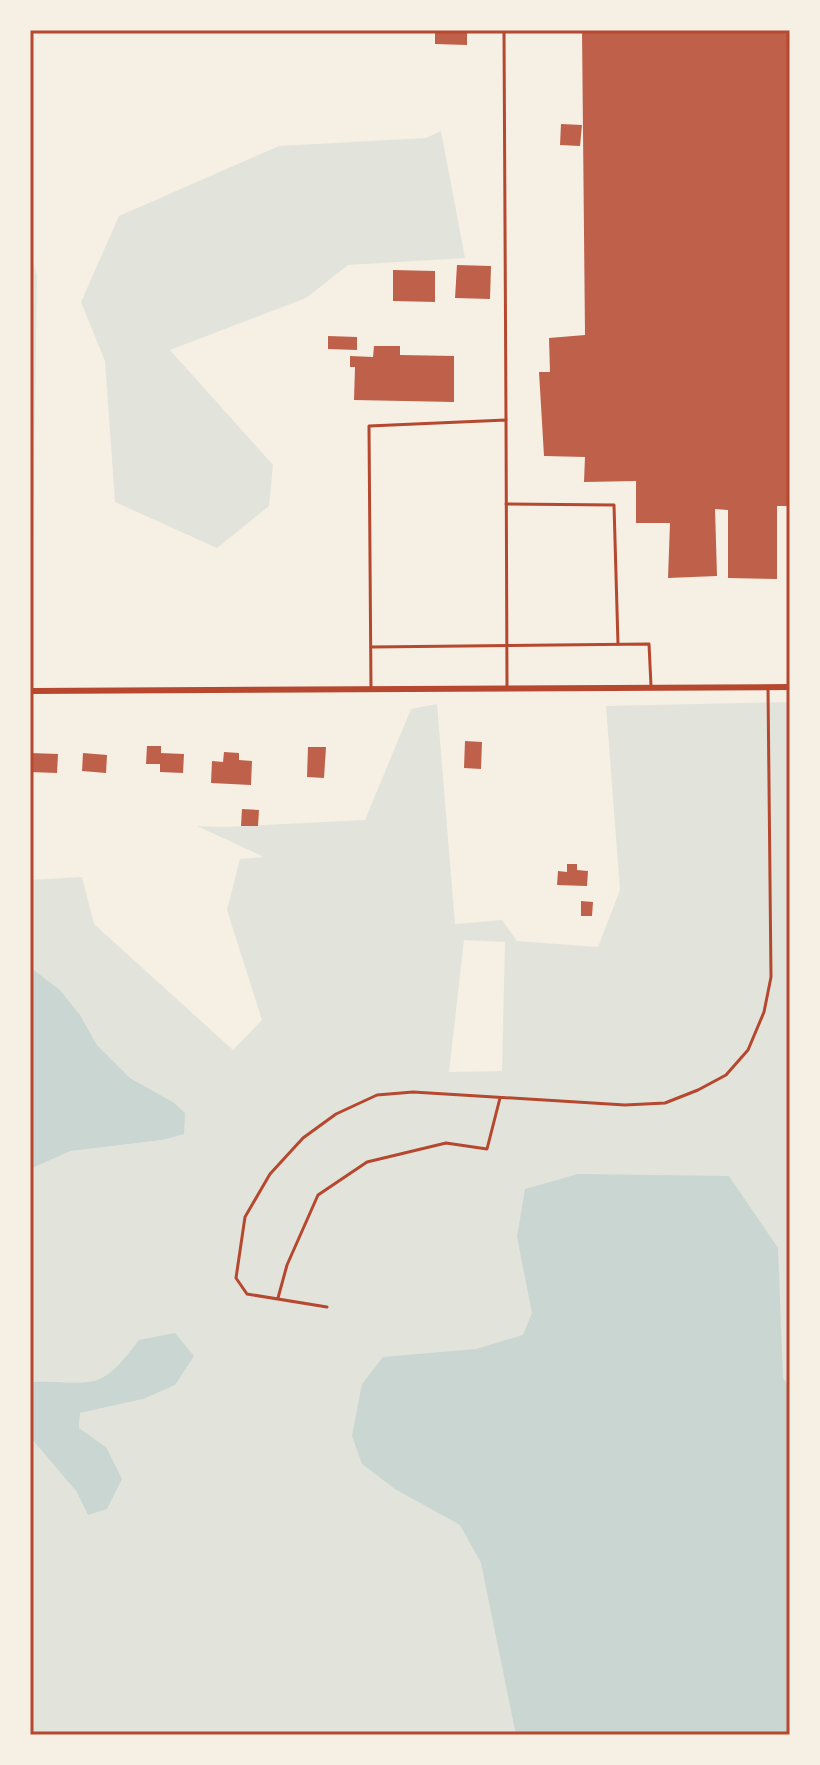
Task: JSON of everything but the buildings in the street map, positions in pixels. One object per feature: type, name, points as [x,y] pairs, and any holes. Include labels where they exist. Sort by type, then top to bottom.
[{"type":"street","points":[[30,691],[790,687]]},
{"type":"lane","points":[[504,30],[507,688]]},
{"type":"lane","points":[[371,690],[369,426],[506,420]]},
{"type":"lane","points":[[506,504],[614,505],[618,644]]},
{"type":"lane","points":[[371,647],[649,644],[651,687]]},
{"type":"lane","points":[[327,1307],[247,1294],[236,1278],[245,1217],[263,1184],[303,1138],[336,1114],[377,1095],[413,1092],[625,1105],[665,1103],[726,1075],[748,1050],[764,1012],[771,977],[768,687]]},
{"type":"lane","points":[[278,1298],[287,1265],[318,1195],[367,1162],[446,1143],[487,1149],[500,1098]]},
{"type":"shaded area","points":[[441,131],[465,258],[348,265],[306,298],[170,350],[273,465],[269,506],[217,548],[115,502],[105,361],[81,302],[119,216],[279,146],[426,138]]},
{"type":"shaded area","points":[[30,253],[37,275],[33,545],[30,545]]},
{"type":"shaded area","points":[[790,702],[790,1735],[30,1735],[30,1437],[76,1491],[88,1515],[106,1447],[79,1428],[80,1413],[143,1399],[139,1340],[117,1367],[95,1381],[30,1382],[30,1169],[71,1151],[162,1140],[173,1102],[130,1078],[97,1045],[80,1015],[60,990],[30,967],[30,880],[82,877],[94,924],[233,1050],[262,1020],[227,910],[240,859],[264,857],[197,826],[365,820],[411,709],[437,704],[455,924],[502,920],[517,941],[598,947],[620,890],[606,706]],"holes":[[[464,940],[505,942],[502,1071],[449,1072]]]},
{"type":"shaded area","points":[[30,967],[60,990],[80,1015],[97,1045],[130,1078],[173,1102],[185,1113],[184,1134],[162,1140],[71,1151],[30,1169]]},
{"type":"shaded area","points":[[578,1174],[729,1176],[778,1248],[783,1378],[790,1387],[790,1735],[516,1735],[481,1563],[460,1525],[395,1489],[362,1464],[352,1436],[362,1384],[383,1357],[476,1349],[523,1335],[532,1313],[517,1237],[525,1189]]},
{"type":"shaded area","points":[[175,1333],[194,1356],[175,1385],[143,1399],[80,1413],[79,1428],[106,1447],[122,1479],[107,1509],[88,1515],[76,1491],[30,1437],[30,1382],[95,1381],[117,1367],[139,1340]]}]
